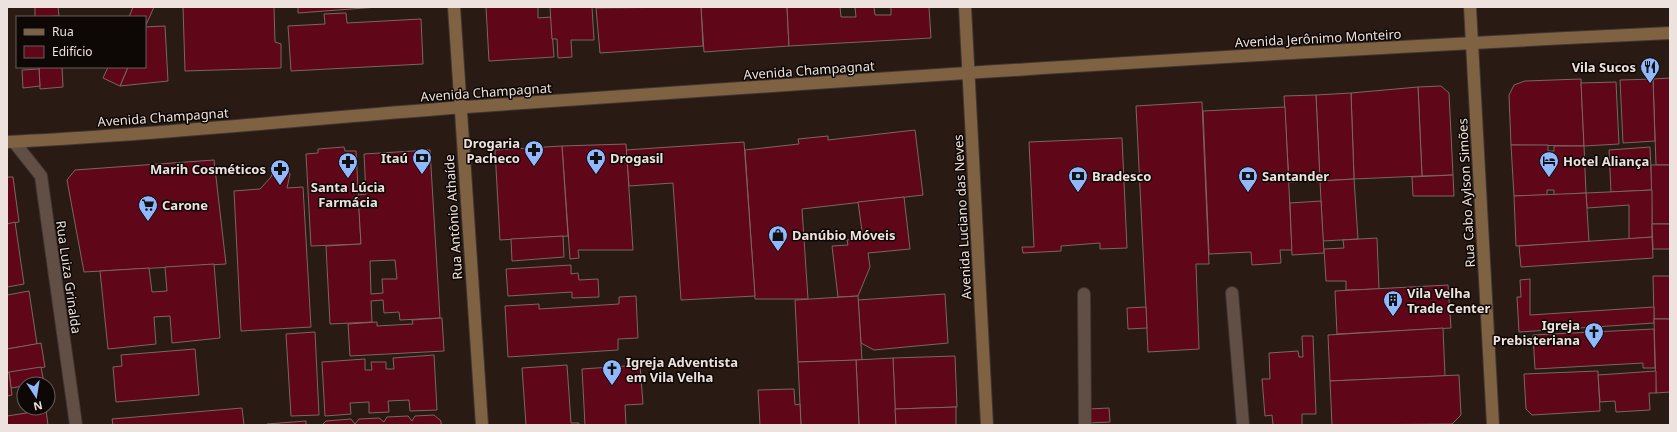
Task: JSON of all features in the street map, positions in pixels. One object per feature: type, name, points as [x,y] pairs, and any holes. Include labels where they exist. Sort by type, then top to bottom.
[{"type":"main road","name":"Rua Antônio Athaíde","points":[[454,7],[482,425]]},
{"type":"main road","name":"Avenida Luciano das Neves","points":[[965,7],[987,425]]},
{"type":"main road","name":"Rua Cabo Aylson Simões","points":[[1470,7],[1493,425]]},
{"type":"main road","name":"Avenida Jerônimo Monteiro","points":[[968,73],[1471,43],[1670,33]]},
{"type":"main road","name":"Avenida Champagnat","points":[[10,142],[132,135],[460,108],[968,73]]},
{"type":"street","name":"Rua Luiza Grinalda","points":[[10,142],[41,176],[76,425]]},
{"type":"street","points":[[1232,293],[1243,425]]},
{"type":"street","points":[[1084,294],[1084,425]]},
{"type":"building","points":[[35,7],[58,7],[59,16],[35,16]]},
{"type":"building","points":[[133,7],[154,7],[146,25],[146,16],[129,16]]},
{"type":"building","points":[[183,7],[274,7],[275,42],[281,44],[281,68],[185,71]]},
{"type":"building","points":[[298,7],[378,7],[298,13]]},
{"type":"building","points":[[486,7],[538,7],[538,18],[551,17],[554,57],[489,61]]},
{"type":"building","points":[[550,7],[592,7],[594,40],[571,40],[572,57],[558,58],[557,39],[552,39]]},
{"type":"building","points":[[701,7],[787,7],[789,46],[704,52]]},
{"type":"building","points":[[701,7],[703,46],[600,53],[596,8]]},
{"type":"building","points":[[787,7],[840,7],[841,17],[856,17],[855,7],[874,7],[875,15],[891,15],[891,7],[929,7],[931,38],[789,46]]},
{"type":"building","points":[[346,13],[347,23],[421,19],[423,64],[291,71],[288,26],[325,24],[324,14]]},
{"type":"building","points":[[165,26],[168,81],[120,86],[128,68],[146,68],[146,27]]},
{"type":"building","points":[[39,68],[62,68],[63,87],[40,89]]},
{"type":"building","points":[[108,68],[128,68],[120,86],[103,78]]},
{"type":"building","points":[[39,69],[40,86],[23,88],[22,70]]},
{"type":"building","points":[[1670,78],[1670,165],[1656,165],[1653,79]]},
{"type":"building","points":[[1581,79],[1584,146],[1511,145],[1509,95],[1514,85],[1525,81]]},
{"type":"building","points":[[1653,79],[1655,141],[1623,143],[1620,80]]},
{"type":"building","points":[[1616,82],[1619,144],[1584,146],[1581,83]]},
{"type":"building","points":[[1441,86],[1449,93],[1453,175],[1422,176],[1418,87]]},
{"type":"building","points":[[1418,87],[1422,176],[1354,179],[1351,93]]},
{"type":"building","points":[[1351,93],[1354,179],[1320,181],[1316,95]]},
{"type":"building","points":[[1316,95],[1320,181],[1289,182],[1284,96]]},
{"type":"building","points":[[1202,102],[1209,264],[1196,264],[1199,349],[1148,352],[1136,106]]},
{"type":"building","name":"Santander","points":[[1285,107],[1292,250],[1280,250],[1281,263],[1252,265],[1251,252],[1209,254],[1203,111]]},
{"type":"building","name":"Danúbio Móveis","points":[[915,130],[923,195],[802,209],[808,299],[755,299],[745,150],[799,144],[798,139],[828,136],[828,140]]},
{"type":"building","name":"Bradesco","points":[[1122,138],[1127,248],[1100,249],[1100,243],[1061,246],[1061,251],[1023,253],[1022,247],[1034,247],[1029,142]]},
{"type":"building","points":[[744,142],[755,296],[681,300],[673,183],[629,186],[626,150]]},
{"type":"building","points":[[626,144],[633,250],[578,250],[579,258],[570,259],[562,146]]},
{"type":"building","name":"Hotel Aliança","points":[[1511,145],[1548,145],[1548,151],[1554,151],[1554,146],[1584,146],[1586,193],[1554,195],[1554,190],[1547,190],[1547,195],[1514,196]]},
{"type":"building","points":[[562,146],[568,236],[500,240],[495,150]]},
{"type":"building","points":[[344,147],[345,151],[356,151],[361,244],[311,246],[306,154],[318,153],[318,149]]},
{"type":"building","points":[[1650,147],[1652,190],[1611,192],[1609,150]]},
{"type":"building","points":[[430,150],[440,318],[400,320],[399,312],[384,313],[383,300],[371,301],[372,322],[330,324],[326,246],[361,244],[358,195],[366,194],[364,154]],"holes":[[[395,260],[397,279],[382,279],[383,293],[371,294],[370,261]]]},
{"type":"building","name":"Carone","points":[[214,160],[226,264],[84,272],[67,180],[75,170]]},
{"type":"building","points":[[1651,165],[1670,165],[1670,224],[1652,224]]},
{"type":"building","points":[[283,167],[287,169],[290,174],[287,188],[303,187],[311,327],[241,331],[234,191],[260,189],[271,177],[273,171],[277,168]]},
{"type":"building","points":[[1453,175],[1454,196],[1413,196],[1412,177]]},
{"type":"building","points":[[7,177],[13,177],[19,222],[7,224]]},
{"type":"building","points":[[1354,179],[1358,239],[1323,241],[1320,181]]},
{"type":"building","points":[[1652,190],[1652,237],[1629,239],[1629,205],[1587,208],[1586,193]]},
{"type":"building","points":[[1586,193],[1589,242],[1516,246],[1514,196]]},
{"type":"building","points":[[904,197],[910,249],[868,253],[870,267],[858,296],[838,297],[832,246],[848,245],[847,240],[863,238],[858,202]]},
{"type":"building","points":[[1321,201],[1324,253],[1292,255],[1290,203]]},
{"type":"building","points":[[15,222],[24,284],[7,287],[7,224]]},
{"type":"building","points":[[1652,224],[1670,224],[1670,249],[1653,249]]},
{"type":"building","points":[[563,236],[564,257],[512,261],[511,239]]},
{"type":"building","points":[[1652,237],[1653,258],[1521,267],[1519,246]]},
{"type":"building","points":[[1377,238],[1379,289],[1346,290],[1346,281],[1326,281],[1324,249],[1344,248],[1343,240]]},
{"type":"building","points":[[214,264],[220,338],[172,343],[170,316],[154,317],[156,344],[108,349],[100,271],[149,268],[152,292],[167,291],[165,267]]},
{"type":"building","points":[[571,265],[571,274],[578,273],[579,280],[598,279],[599,297],[572,298],[572,292],[508,296],[506,269]]},
{"type":"building","points":[[1653,276],[1670,276],[1670,319],[1654,319]]},
{"type":"building","points":[[1530,279],[1530,315],[1654,307],[1654,323],[1519,332],[1517,297],[1521,297],[1520,280]]},
{"type":"building","name":"Vila Velha Trade Center","points":[[1448,285],[1451,328],[1337,334],[1335,291]]},
{"type":"building","points":[[29,291],[37,344],[7,349],[7,295]]},
{"type":"building","points":[[945,294],[948,343],[874,350],[861,343],[858,300]]},
{"type":"building","points":[[636,296],[638,338],[618,339],[618,350],[508,357],[505,306],[539,304],[539,309],[619,304],[619,297]]},
{"type":"building","points":[[858,296],[862,360],[798,362],[795,300]]},
{"type":"building","points":[[1146,307],[1147,328],[1128,329],[1127,308]]},
{"type":"building","points":[[442,318],[444,351],[350,356],[348,324],[377,322],[377,326],[413,324],[412,320]]},
{"type":"building","points":[[1654,319],[1670,319],[1670,392],[1656,393]]},
{"type":"building","points":[[1443,328],[1445,376],[1330,381],[1328,335]]},
{"type":"building","name":"Igreja Prebisteriana","points":[[1654,329],[1655,368],[1643,368],[1643,363],[1535,369],[1533,335]]},
{"type":"building","points":[[315,332],[319,415],[291,416],[286,334]]},
{"type":"building","points":[[1302,336],[1313,336],[1316,414],[1302,414],[1302,425],[1273,425],[1272,415],[1265,416],[1262,379],[1270,379],[1269,353],[1298,351],[1299,357],[1303,357]]},
{"type":"building","points":[[41,343],[45,367],[7,373],[7,349]]},
{"type":"building","points":[[195,349],[199,395],[116,402],[113,367],[122,366],[121,355]]},
{"type":"building","points":[[434,355],[437,410],[410,411],[409,400],[388,401],[389,412],[369,413],[369,402],[350,403],[351,414],[325,416],[322,362],[365,359],[365,370],[372,370],[371,362],[386,362],[386,369],[394,369],[393,358]]},
{"type":"building","points":[[955,356],[957,407],[895,409],[893,358]]},
{"type":"building","points":[[893,358],[896,425],[859,425],[856,360]]},
{"type":"building","points":[[856,360],[859,425],[801,425],[798,362]]},
{"type":"building","points":[[567,365],[571,423],[579,423],[579,425],[526,425],[522,368]]},
{"type":"building","name":"Igreja Adventista em Vila Velha","points":[[640,365],[643,404],[625,405],[626,425],[585,425],[582,369]]},
{"type":"building","points":[[41,367],[43,376],[16,376],[16,387],[11,388],[9,372]]},
{"type":"building","points":[[1598,371],[1600,411],[1532,415],[1526,409],[1524,374]]},
{"type":"building","points":[[1656,371],[1656,393],[1649,393],[1650,410],[1616,412],[1615,401],[1600,402],[1598,375]]},
{"type":"building","points":[[9,372],[12,395],[7,396],[7,373]]},
{"type":"building","points":[[1459,375],[1461,415],[1452,424],[1332,425],[1330,381]]},
{"type":"building","points":[[794,389],[795,405],[800,404],[801,425],[760,425],[758,390]]},
{"type":"building","points":[[956,407],[956,425],[896,425],[895,409]]},
{"type":"building","points":[[242,408],[244,425],[113,425],[112,419]]},
{"type":"building","points":[[1109,408],[1110,422],[1089,423],[1088,409]]},
{"type":"building","points":[[16,415],[16,416],[47,416],[48,425],[7,425],[7,416]]},
{"type":"building","points":[[434,415],[441,421],[441,425],[322,425],[326,421],[351,419],[355,424],[359,419],[379,418],[384,422],[387,417],[408,416],[412,421],[415,416]]},
{"type":"building","points":[[306,421],[306,425],[267,425],[267,424]]},
{"type":"place","name":"Vila Sucos","points":[[1650,84]]},
{"type":"place","name":"Drogaria Pacheco","points":[[534,167]]},
{"type":"place","name":"Itaú","points":[[422,175]]},
{"type":"place","name":"Drogasil","points":[[596,175]]},
{"type":"place","name":"Hotel Aliança","points":[[1549,178]]},
{"type":"place","name":"Santa Lúcia Farmácia","points":[[348,179]]},
{"type":"place","name":"Marih Cosméticos","points":[[280,186]]},
{"type":"place","name":"Bradesco","points":[[1078,193]]},
{"type":"place","name":"Santander","points":[[1248,193]]},
{"type":"place","name":"Carone","points":[[148,222]]},
{"type":"place","name":"Danúbio Móveis","points":[[778,252]]},
{"type":"place","name":"Vila Velha Trade Center","points":[[1393,317]]},
{"type":"place","name":"Igreja Prebisteriana","points":[[1594,349]]},
{"type":"place","name":"Igreja Adventista em Vila Velha","points":[[612,386]]}]
